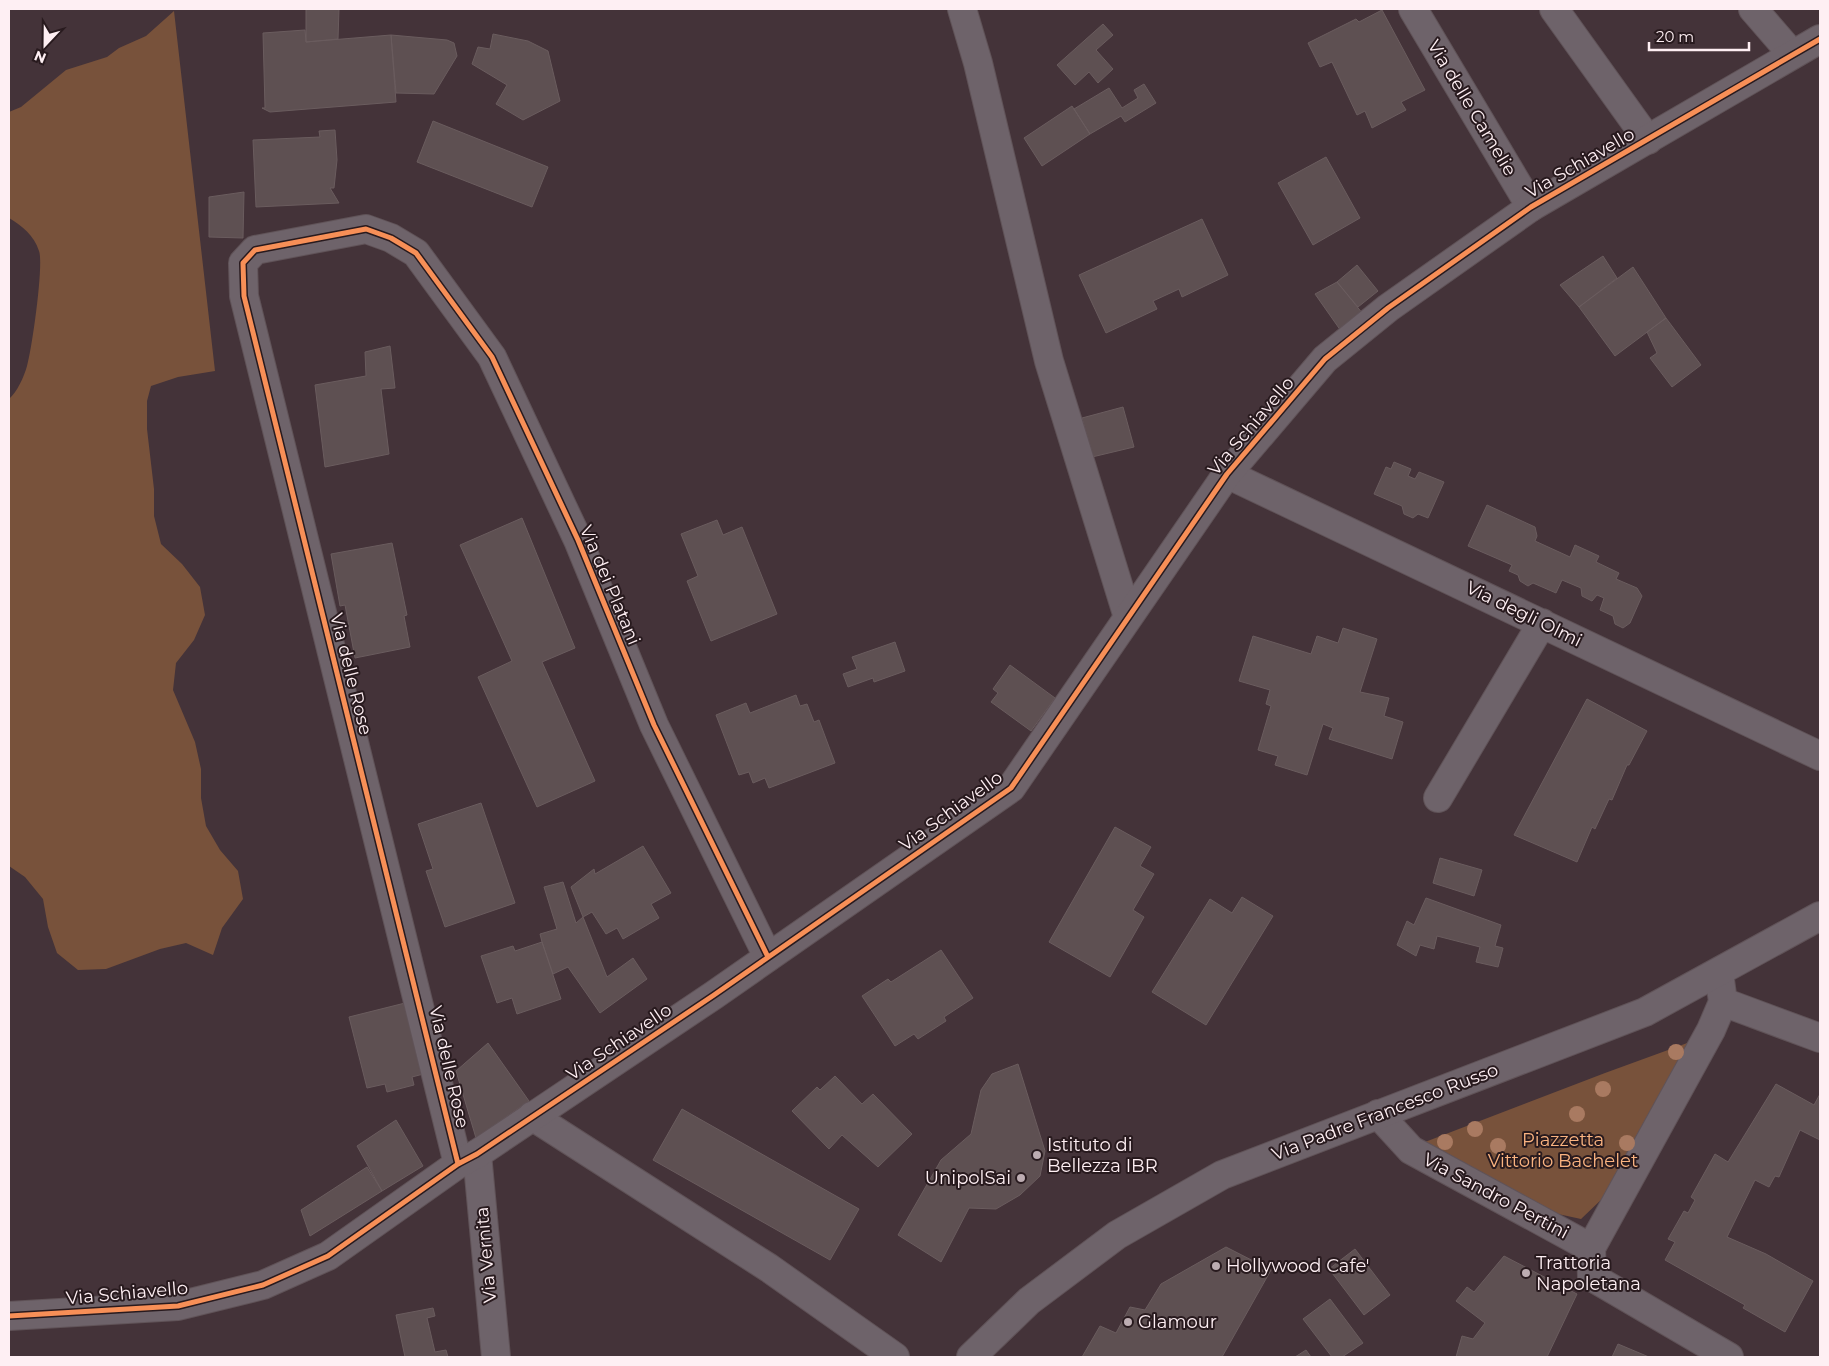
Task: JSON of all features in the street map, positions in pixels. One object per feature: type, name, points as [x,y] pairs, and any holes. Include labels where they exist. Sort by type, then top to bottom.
[{"type":"street","points":[[962,9],[980,72],[1049,361],[1128,617]]},
{"type":"street","name":"Via delle Camelie","points":[[1413,9],[1531,207]]},
{"type":"street","points":[[1554,9],[1648,140]]},
{"type":"street","points":[[1753,9],[1792,54]]},
{"type":"street","name":"Via Schiavello","points":[[9,1316],[178,1306],[263,1285],[328,1256],[467,1159],[768,957],[1011,788],[1227,474],[1325,359],[1388,308],[1531,207],[1820,39]]},
{"type":"street","name":"Via dei Platani","points":[[313,240],[366,229],[391,238],[416,253],[492,357],[578,540],[654,725],[768,957]]},
{"type":"street","name":"Via delle Rose","points":[[313,240],[255,250],[243,263],[244,296],[467,1159]]},
{"type":"street","name":"Via degli Olmi","points":[[1227,474],[1820,756]]},
{"type":"street","points":[[1438,798],[1542,623]]},
{"type":"street","name":"Via Padre Francesco Russo","points":[[975,1355],[1029,1301],[1117,1235],[1222,1175],[1645,1012],[1820,916]]},
{"type":"street","points":[[1719,973],[1723,1002],[1711,1030],[1591,1248],[1592,1277],[1729,1357]]},
{"type":"street","points":[[1723,1002],[1820,1038]]},
{"type":"street","name":"Via Sandro Pertini","points":[[1378,1114],[1411,1150],[1591,1248]]},
{"type":"street","points":[[532,1116],[769,1268],[895,1357]]},
{"type":"street","name":"Via Vernita","points":[[467,1159],[496,1357]]},
{"type":"green space","points":[[174,11],[215,371],[178,377],[151,386],[147,401],[147,429],[154,489],[154,516],[161,544],[182,564],[200,587],[205,615],[194,640],[176,663],[173,690],[195,742],[201,769],[201,798],[206,826],[220,850],[238,871],[243,899],[222,928],[213,955],[186,943],[160,949],[106,969],[78,970],[57,953],[48,927],[43,899],[25,877],[9,866],[9,399],[22,379],[29,357],[37,307],[40,259],[37,245],[31,236],[9,218],[9,112],[21,107],[66,70],[107,57],[119,48],[146,36]]},
{"type":"green space","name":"Piazzetta Vittorio Bachelet","points":[[1690,1042],[1603,1198],[1581,1219],[1558,1214],[1425,1142],[1605,1073]]},
{"type":"building","points":[[306,9],[339,9],[338,39],[306,42]]},
{"type":"building","points":[[1382,10],[1425,90],[1401,102],[1406,110],[1372,128],[1365,111],[1357,115],[1332,62],[1320,67],[1308,43],[1356,19],[1359,22]]},
{"type":"building","points":[[1103,24],[1113,35],[1096,50],[1113,69],[1098,83],[1089,72],[1075,85],[1057,65]]},
{"type":"building","points":[[305,30],[306,42],[391,35],[396,102],[270,112],[262,108],[265,108],[263,33]]},
{"type":"building","points":[[493,34],[528,41],[548,51],[560,101],[523,120],[496,104],[507,85],[472,64],[478,47],[490,49]]},
{"type":"building","points":[[391,35],[447,40],[454,43],[457,56],[434,94],[396,93]]},
{"type":"building","points":[[1144,84],[1156,103],[1125,122],[1121,116],[1090,134],[1074,109],[1109,88],[1122,108],[1138,98],[1134,90]]},
{"type":"building","points":[[1072,106],[1090,134],[1042,166],[1024,138]]},
{"type":"building","points":[[433,121],[548,167],[532,207],[417,162]]},
{"type":"building","points":[[335,130],[337,160],[334,188],[330,188],[339,203],[256,207],[253,140],[320,137],[319,131]]},
{"type":"building","points":[[1326,157],[1360,218],[1313,245],[1278,183]]},
{"type":"building","points":[[244,192],[243,238],[209,237],[209,197]]},
{"type":"building","points":[[1202,219],[1228,275],[1182,297],[1179,289],[1153,301],[1157,309],[1106,333],[1079,275]]},
{"type":"building","points":[[1603,256],[1617,278],[1579,307],[1560,285]]},
{"type":"building","points":[[1357,265],[1378,291],[1358,307],[1337,282]]},
{"type":"building","points":[[1633,267],[1666,318],[1615,356],[1579,307]]},
{"type":"building","points":[[1337,282],[1363,314],[1341,331],[1315,294]]},
{"type":"building","points":[[1666,318],[1701,365],[1672,387],[1650,358],[1657,353],[1647,332]]},
{"type":"building","points":[[390,346],[395,388],[381,389],[389,454],[325,467],[315,385],[366,376],[365,352]]},
{"type":"building","points":[[1123,407],[1134,447],[1092,457],[1082,418]]},
{"type":"building","points":[[1394,462],[1411,469],[1408,476],[1415,479],[1419,472],[1444,482],[1428,518],[1418,514],[1413,518],[1404,514],[1402,506],[1374,494],[1386,467],[1391,469]]},
{"type":"building","points":[[1487,505],[1535,527],[1537,536],[1535,541],[1570,557],[1575,545],[1599,556],[1596,562],[1619,573],[1616,579],[1637,588],[1642,596],[1630,623],[1623,628],[1615,624],[1613,616],[1600,610],[1604,598],[1597,595],[1592,601],[1582,596],[1581,588],[1562,580],[1556,593],[1533,583],[1528,586],[1520,581],[1518,575],[1509,571],[1512,565],[1468,546]]},
{"type":"building","points":[[522,518],[575,648],[542,662],[595,781],[537,807],[478,677],[512,661],[460,545]]},
{"type":"building","points":[[717,520],[723,535],[742,527],[777,614],[711,641],[687,581],[698,576],[681,534]]},
{"type":"building","points":[[392,543],[407,615],[404,616],[410,647],[355,658],[345,605],[340,606],[331,554]]},
{"type":"building","points":[[1343,628],[1377,639],[1360,692],[1389,698],[1384,716],[1403,722],[1392,759],[1329,739],[1333,728],[1323,724],[1307,775],[1275,765],[1278,756],[1258,750],[1271,706],[1266,704],[1270,690],[1239,681],[1253,636],[1311,654],[1317,636],[1338,643]]},
{"type":"building","points":[[895,642],[905,671],[874,682],[873,678],[848,687],[843,674],[857,669],[852,657]]},
{"type":"building","points":[[1010,665],[1055,698],[1031,731],[991,702],[998,693],[993,689]]},
{"type":"building","points":[[796,695],[800,706],[807,704],[814,722],[819,720],[835,763],[769,788],[765,778],[753,783],[749,772],[739,775],[716,715],[746,703],[750,713]]},
{"type":"building","points":[[1587,699],[1647,731],[1629,765],[1627,765],[1612,800],[1609,799],[1595,829],[1592,827],[1577,862],[1514,835]]},
{"type":"building","points":[[481,803],[515,903],[445,927],[426,871],[433,869],[418,824]]},
{"type":"building","points":[[1115,827],[1151,847],[1140,866],[1154,874],[1133,910],[1144,917],[1110,977],[1049,942]]},
{"type":"building","points":[[643,846],[671,893],[651,904],[659,918],[623,939],[617,928],[606,934],[592,912],[583,917],[571,887],[594,869],[595,874]]},
{"type":"building","points":[[1440,858],[1482,870],[1474,896],[1433,883]]},
{"type":"building","points":[[563,882],[576,923],[583,917],[607,977],[633,958],[647,979],[600,1013],[568,967],[553,974],[542,942],[540,934],[557,929],[544,887]]},
{"type":"building","points":[[1242,897],[1273,916],[1206,1025],[1152,992],[1210,899],[1232,913]]},
{"type":"building","points":[[1426,898],[1501,925],[1495,946],[1503,948],[1498,967],[1476,962],[1480,947],[1437,936],[1434,949],[1420,945],[1416,956],[1397,945],[1407,921],[1414,925]]},
{"type":"building","points":[[542,942],[561,999],[517,1014],[512,998],[497,1003],[481,956],[513,946],[515,951]]},
{"type":"building","points":[[941,950],[973,998],[944,1017],[946,1021],[918,1039],[914,1034],[895,1046],[862,996],[888,979],[891,982]]},
{"type":"building","points":[[409,1002],[427,1073],[412,1077],[414,1085],[387,1092],[385,1084],[367,1088],[349,1017]]},
{"type":"building","points":[[488,1043],[529,1101],[476,1138],[456,1071]]},
{"type":"building","points":[[1018,1064],[1045,1151],[1040,1176],[1020,1195],[996,1209],[969,1208],[941,1262],[898,1235],[941,1160],[971,1134],[981,1090],[992,1074]]},
{"type":"building","points":[[835,1076],[862,1104],[873,1094],[912,1134],[878,1167],[842,1135],[829,1149],[792,1111],[817,1087],[820,1090]]},
{"type":"building","points":[[1776,1084],[1814,1105],[1820,1094],[1820,1140],[1800,1130],[1779,1177],[1775,1176],[1769,1187],[1755,1180],[1727,1237],[1766,1254],[1813,1281],[1785,1332],[1743,1308],[1745,1305],[1665,1260],[1675,1242],[1668,1239],[1684,1211],[1688,1213],[1695,1200],[1691,1197],[1715,1154],[1728,1162]]},
{"type":"building","points":[[682,1109],[859,1209],[830,1260],[653,1160]]},
{"type":"building","points":[[396,1120],[423,1166],[382,1191],[357,1146]]},
{"type":"building","points":[[367,1167],[382,1191],[310,1236],[301,1210]]},
{"type":"building","points":[[1226,1247],[1271,1270],[1222,1357],[1082,1357],[1100,1326],[1116,1333],[1130,1307],[1145,1310],[1161,1284]]},
{"type":"building","points":[[1355,1249],[1390,1295],[1364,1315],[1329,1269]]},
{"type":"building","points":[[1504,1256],[1577,1294],[1547,1357],[1456,1357],[1462,1336],[1473,1339],[1485,1323],[1456,1301],[1467,1287],[1474,1292]]},
{"type":"building","points":[[1330,1299],[1363,1343],[1342,1357],[1332,1357],[1303,1319]]},
{"type":"building","points":[[433,1308],[435,1316],[427,1318],[435,1352],[446,1350],[448,1357],[405,1357],[396,1315]]},
{"type":"building","points":[[1618,1344],[1649,1357],[1612,1357]]},
{"type":"building","points":[[1306,1350],[1311,1357],[1295,1357]]},
{"type":"cycle path","points":[[9,1316],[178,1306],[263,1285],[328,1256],[458,1164],[477,1154],[714,995],[1011,788],[1227,474],[1325,359],[1388,308],[1531,207],[1820,39]]},
{"type":"cycle path","points":[[458,1164],[244,296],[243,263],[255,250],[366,229],[391,238],[416,253],[492,357],[578,540],[654,725],[768,957]]},
{"type":"place","name":"Istituto di Bellezza IBR","points":[[1037,1155]]},
{"type":"place","name":"UnipolSai","points":[[1021,1178]]},
{"type":"place","name":"Hollywood Cafe'","points":[[1216,1266]]},
{"type":"place","name":"Trattoria Napoletana","points":[[1526,1273]]},
{"type":"place","name":"Glamour","points":[[1128,1322]]}]
